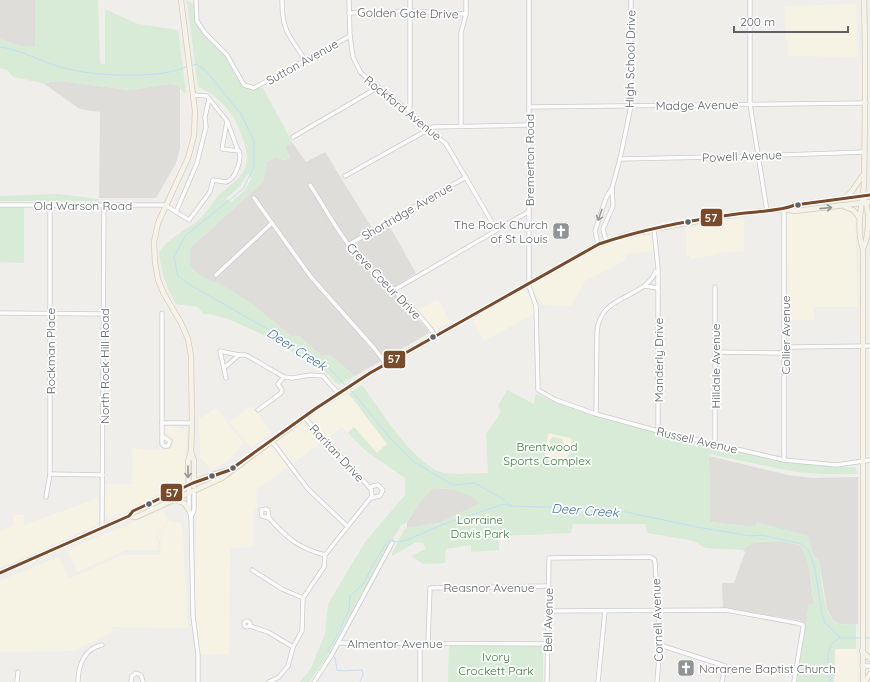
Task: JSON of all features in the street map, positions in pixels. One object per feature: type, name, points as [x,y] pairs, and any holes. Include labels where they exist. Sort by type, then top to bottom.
[{"type":"main road","points":[[181,0],[195,111],[194,136],[188,158],[158,223],[155,262],[158,280],[188,339],[191,356],[192,423],[191,452],[188,461],[189,493]]},
{"type":"main road","points":[[863,249],[868,237],[866,203],[863,196],[864,152],[868,132],[864,0]]},
{"type":"main road","points":[[844,199],[855,189],[864,173]]},
{"type":"main road","points":[[129,516],[136,517],[222,478],[230,470],[271,440],[362,378],[435,335],[598,244],[654,229],[733,215],[784,209],[795,205],[870,196]]},
{"type":"main road","points":[[784,209],[795,211],[866,203]]},
{"type":"main road","points":[[864,682],[862,666],[863,249],[860,240],[859,217],[866,203]]},
{"type":"main road","points":[[841,206],[853,210],[859,217]]},
{"type":"main road","points":[[191,452],[194,461],[194,491]]},
{"type":"main road","points":[[0,573],[129,516],[133,511],[188,486],[230,470]]},
{"type":"main road","points":[[194,472],[199,478],[205,479]]},
{"type":"main road","points":[[173,500],[182,502],[189,510]]},
{"type":"main road","points":[[862,651],[870,659]]},
{"type":"main road","points":[[864,682],[870,674]]},
{"type":"street","name":"Sutton Avenue","points":[[196,0],[198,21],[205,33],[227,55],[244,85],[254,88],[264,84],[350,36]]},
{"type":"street","points":[[282,0],[282,17],[285,30],[305,60]]},
{"type":"street","name":"Rockford Avenue","points":[[349,0],[350,36],[353,57],[361,74],[429,128],[453,153],[496,229]]},
{"type":"street","points":[[410,0],[410,112]]},
{"type":"street","points":[[461,126],[461,33],[466,14],[466,0]]},
{"type":"street","name":"Bremerton Road","points":[[530,0],[528,212],[529,288],[536,306],[538,390]]},
{"type":"street","name":"High School Drive","points":[[598,244],[595,231],[606,198],[612,188],[620,159],[631,106],[631,0]]},
{"type":"street","points":[[750,0],[750,104],[766,211]]},
{"type":"street","name":"Golden Gate Drive","points":[[349,13],[410,11],[466,14]]},
{"type":"street","points":[[293,137],[377,88]]},
{"type":"street","points":[[165,205],[189,220],[210,192],[213,180],[229,181],[234,176],[241,156],[227,122],[209,99],[203,94],[193,95]]},
{"type":"street","points":[[176,212],[197,163],[206,127],[205,117],[209,99]]},
{"type":"street","name":"Madge Avenue","points":[[529,107],[866,103]]},
{"type":"street","points":[[227,122],[222,149],[238,151]]},
{"type":"street","points":[[345,176],[429,128],[439,126],[529,125]]},
{"type":"street","name":"Powell Avenue","points":[[620,159],[864,152]]},
{"type":"street","name":"Shortridge Avenue","points":[[348,245],[466,177]]},
{"type":"street","name":"Creve Coeur Drive","points":[[310,185],[348,245],[360,259],[394,290],[435,335]]},
{"type":"street","name":"High School Drive","points":[[606,241],[603,229],[613,206],[612,188]]},
{"type":"street","points":[[254,198],[311,277],[374,348],[386,364]]},
{"type":"street","name":"North Rock Hill Road","points":[[102,528],[104,204]]},
{"type":"street","name":"Old Warson Road","points":[[0,205],[165,205]]},
{"type":"street","name":"Rockman Place","points":[[46,497],[50,474],[50,205]]},
{"type":"street","name":"Collier Avenue","points":[[784,209],[784,460]]},
{"type":"street","points":[[394,290],[496,229],[528,212]]},
{"type":"street","points":[[216,275],[272,223]]},
{"type":"street","name":"Manderly Drive","points":[[654,229],[658,268],[658,431]]},
{"type":"street","points":[[596,414],[597,332],[599,320],[605,310],[614,302],[645,286],[652,279],[658,268]]},
{"type":"street","points":[[645,286],[658,288]]},
{"type":"street","name":"Hilldale Avenue","points":[[715,287],[715,444]]},
{"type":"street","points":[[0,313],[104,314]]},
{"type":"street","points":[[162,313],[162,436]]},
{"type":"street","points":[[715,352],[780,353],[791,347],[870,346]]},
{"type":"street","points":[[226,378],[225,367],[220,351],[246,355],[284,376],[292,378],[311,375],[323,376],[340,392]]},
{"type":"street","points":[[225,367],[238,354]]},
{"type":"street","points":[[258,410],[281,393],[282,390],[278,384],[284,376]]},
{"type":"street","name":"Russell Avenue","points":[[538,390],[556,400],[596,414],[658,431],[784,460],[837,465],[870,460]]},
{"type":"street","name":"Raritan Drive","points":[[304,417],[370,488]]},
{"type":"street","points":[[162,423],[192,423]]},
{"type":"street","points":[[271,440],[308,489],[347,526]]},
{"type":"street","points":[[50,474],[103,475]]},
{"type":"street","points":[[269,682],[279,677],[286,670],[292,657],[293,647],[302,631],[303,598],[324,566],[325,555],[371,498],[380,496],[383,490],[378,485],[370,488],[371,498]]},
{"type":"street","points":[[194,491],[194,510],[192,516],[193,616],[198,655],[198,682]]},
{"type":"street","points":[[189,493],[189,510],[192,516]]},
{"type":"street","points":[[269,518],[280,531],[296,544],[312,552],[325,555]]},
{"type":"street","points":[[314,682],[332,655],[392,543]]},
{"type":"street","name":"Bell Avenue","points":[[547,682],[549,558],[650,557],[654,559]]},
{"type":"street","name":"Cornell Avenue","points":[[654,559],[660,645],[657,682]]},
{"type":"street","points":[[252,570],[282,589],[303,598]]},
{"type":"street","name":"Reasnor Avenue","points":[[428,643],[430,588],[548,586]]},
{"type":"street","points":[[548,610],[726,610],[803,625],[794,682]]},
{"type":"street","points":[[598,682],[605,611]]},
{"type":"street","points":[[250,626],[268,632],[293,647]]},
{"type":"street","name":"Almentor Avenue","points":[[338,643],[548,644]]},
{"type":"street","points":[[420,643],[420,682]]},
{"type":"street","points":[[78,682],[78,669],[81,662],[90,649],[102,645]]},
{"type":"street","points":[[660,645],[725,666],[722,682]]},
{"type":"street","points":[[862,666],[870,666]]},
{"type":"street","points":[[17,682],[18,672]]},
{"type":"street","points":[[131,682],[132,676],[136,673],[141,675],[143,682]]},
{"type":"shaded area","points":[[0,0],[35,0],[35,48],[20,46],[0,39]]},
{"type":"shaded area","points":[[856,4],[858,57],[788,56],[788,40],[785,40],[785,6]]},
{"type":"shaded area","points":[[60,81],[130,90],[169,84],[177,85],[180,88],[180,148],[176,163],[156,198],[99,198],[100,112],[80,109],[43,83]]},
{"type":"shaded area","points":[[292,142],[306,162],[325,152],[375,233],[389,225],[416,273],[390,290],[428,330],[429,333],[355,376],[330,355],[321,356],[299,336],[291,336],[252,304],[228,289],[198,275],[190,266],[190,248],[263,182],[267,162],[275,157],[284,160],[290,158],[285,147]]},
{"type":"shaded area","points":[[845,209],[851,211],[855,216],[858,307],[814,307],[814,320],[788,320],[787,215]]},
{"type":"shaded area","points":[[744,218],[744,251],[715,253],[715,255],[691,259],[691,255],[686,255],[686,228]]},
{"type":"shaded area","points":[[645,235],[651,236],[654,251],[626,254],[625,261],[586,280],[571,306],[543,305],[532,289],[532,285],[599,248],[615,242]]},
{"type":"shaded area","points":[[525,289],[535,304],[535,313],[484,341],[472,319]]},
{"type":"shaded area","points":[[438,299],[450,322],[436,330],[415,311]]},
{"type":"shaded area","points":[[349,394],[387,444],[377,453],[354,428],[348,433],[342,427],[326,439],[310,421],[310,417],[344,395]]},
{"type":"shaded area","points":[[251,406],[272,432],[251,448],[229,422]]},
{"type":"shaded area","points":[[216,408],[244,443],[229,460],[212,470],[200,457],[199,419]]},
{"type":"shaded area","points":[[303,422],[306,423],[323,441],[292,464],[277,442]]},
{"type":"shaded area","points":[[169,426],[186,430],[186,477],[184,484],[108,521],[105,512],[105,484],[132,484],[133,449],[166,450],[172,447],[174,440],[166,432],[165,427]]},
{"type":"shaded area","points":[[269,446],[274,447],[288,467],[256,490],[257,507],[253,513],[253,547],[230,548],[229,654],[200,655],[195,604],[197,493],[231,475]]},
{"type":"shaded area","points":[[709,456],[788,475],[812,478],[858,477],[858,624],[840,624],[833,620],[827,609],[819,560],[813,555],[808,536],[757,523],[755,527],[710,522]]},
{"type":"shaded area","points":[[433,488],[459,490],[481,503],[439,523],[407,528],[407,522],[420,502]]},
{"type":"shaded area","points":[[99,498],[99,521],[97,525],[0,568],[0,531],[14,525],[14,515],[24,515],[24,525]]},
{"type":"shaded area","points":[[163,510],[169,519],[155,538],[158,540],[158,550],[126,550],[77,572],[67,550]]},
{"type":"shaded area","points":[[169,520],[182,524],[188,628],[112,627],[111,633],[74,651],[0,652],[0,581],[59,557],[69,579],[120,556],[160,555],[161,540],[157,537]]},
{"type":"shaded area","points":[[782,541],[800,545],[808,560],[814,605],[809,605],[806,628],[799,620],[723,608],[722,583],[734,583],[745,552],[743,550],[749,544]]},
{"type":"shaded area","points":[[835,649],[858,649],[858,682],[834,682]]},
{"type":"green space","points":[[35,0],[98,0],[100,63],[105,65],[105,11],[107,10],[138,24],[178,30],[186,92],[184,93],[177,85],[169,84],[130,90],[60,81],[43,83],[13,77],[7,70],[0,68],[0,39],[20,46],[35,47]]},
{"type":"green space","points":[[187,1],[194,4],[198,26],[224,54],[235,75],[242,84],[249,88],[263,88],[292,142],[285,147],[290,158],[284,160],[275,157],[267,162],[263,182],[190,248],[190,266],[204,277],[229,289],[246,300],[291,336],[299,336],[321,356],[330,355],[355,376],[339,385],[318,367],[268,337],[231,320],[215,315],[204,314],[197,307],[176,304],[169,291],[161,266],[159,252],[169,241],[202,217],[218,196],[238,178],[246,166],[246,150],[236,122],[223,104],[211,94],[198,87]],"holes":[[[248,173],[251,179],[244,191],[231,202],[226,199],[240,186]]]},
{"type":"green space","points":[[57,194],[100,200],[0,201],[0,196]]},
{"type":"green space","points":[[0,206],[24,206],[24,263],[0,262]]},
{"type":"green space","points":[[362,385],[388,422],[411,450],[434,469],[445,473],[488,473],[486,434],[501,412],[498,406],[507,390],[534,404],[536,394],[574,409],[613,421],[754,454],[812,465],[856,468],[857,474],[796,472],[709,454],[710,522],[755,527],[757,522],[808,536],[813,555],[819,560],[823,592],[827,608],[835,622],[856,624],[856,649],[835,649],[834,682],[796,682],[809,604],[814,604],[813,589],[807,560],[800,545],[793,543],[763,541],[755,543],[743,550],[705,548],[694,541],[648,533],[645,524],[573,524],[571,533],[499,536],[499,550],[471,552],[471,545],[446,549],[445,563],[423,564],[411,556],[426,549],[423,543],[416,542],[392,556],[392,553],[404,530],[407,528],[439,523],[480,503],[458,491],[433,488],[420,502],[407,522],[401,525],[324,661],[309,682],[300,682],[311,668],[325,634],[328,604],[365,542],[405,495],[405,478],[366,451],[348,433],[354,427],[377,453],[387,444],[349,394]]},
{"type":"green space","name":"Ivory Crockett Park","points":[[449,645],[541,646],[543,649],[543,682],[448,682]]},
{"type":"sand","points":[[548,433],[571,438],[571,451],[567,457],[556,461],[545,456]],"holes":[[[553,437],[562,439],[564,444],[560,452],[551,451],[549,449],[550,440]]]},
{"type":"waterway","name":"Deer Creek","points":[[0,47],[15,50],[64,68],[109,75],[145,75],[162,73],[188,66]]},
{"type":"waterway","name":"Deer Creek","points":[[191,66],[196,64],[206,71],[241,114],[254,141],[254,167],[243,189],[185,236],[174,257],[178,276],[192,286],[280,336],[327,366],[346,386]]},
{"type":"waterway","name":"Deer Creek","points":[[350,389],[391,439],[414,462],[453,485],[475,483],[503,499],[511,506],[611,509],[697,527],[751,536],[762,535],[802,544],[809,552],[815,568],[822,615],[825,623],[841,638],[862,638]]},
{"type":"waterway","points":[[360,682],[363,674],[362,670],[337,670],[335,658],[328,650],[337,636],[349,610],[350,596],[364,583],[371,568],[387,542],[391,540],[397,542],[407,540],[444,524],[504,504],[511,506]]},
{"type":"waterway","points":[[830,682],[828,651],[830,646],[840,638]]},
{"type":"waterway","name":"Deer Creek","points":[[865,638],[870,638]]},
{"type":"transit line","name":"57","points":[[0,573],[129,516],[133,511],[193,483],[230,470],[315,409],[370,373],[599,244],[650,229],[685,222],[870,195]]},
{"type":"place","name":"The Rock Church of St Louis","points":[[561,231]]},
{"type":"place","name":"Nararene Baptist Church","points":[[686,668]]},
{"type":"park label","name":"Brentwood Sports Complex","points":[[547,453]]},
{"type":"park label","name":"Lorraine Davis Park","points":[[480,526]]}]
